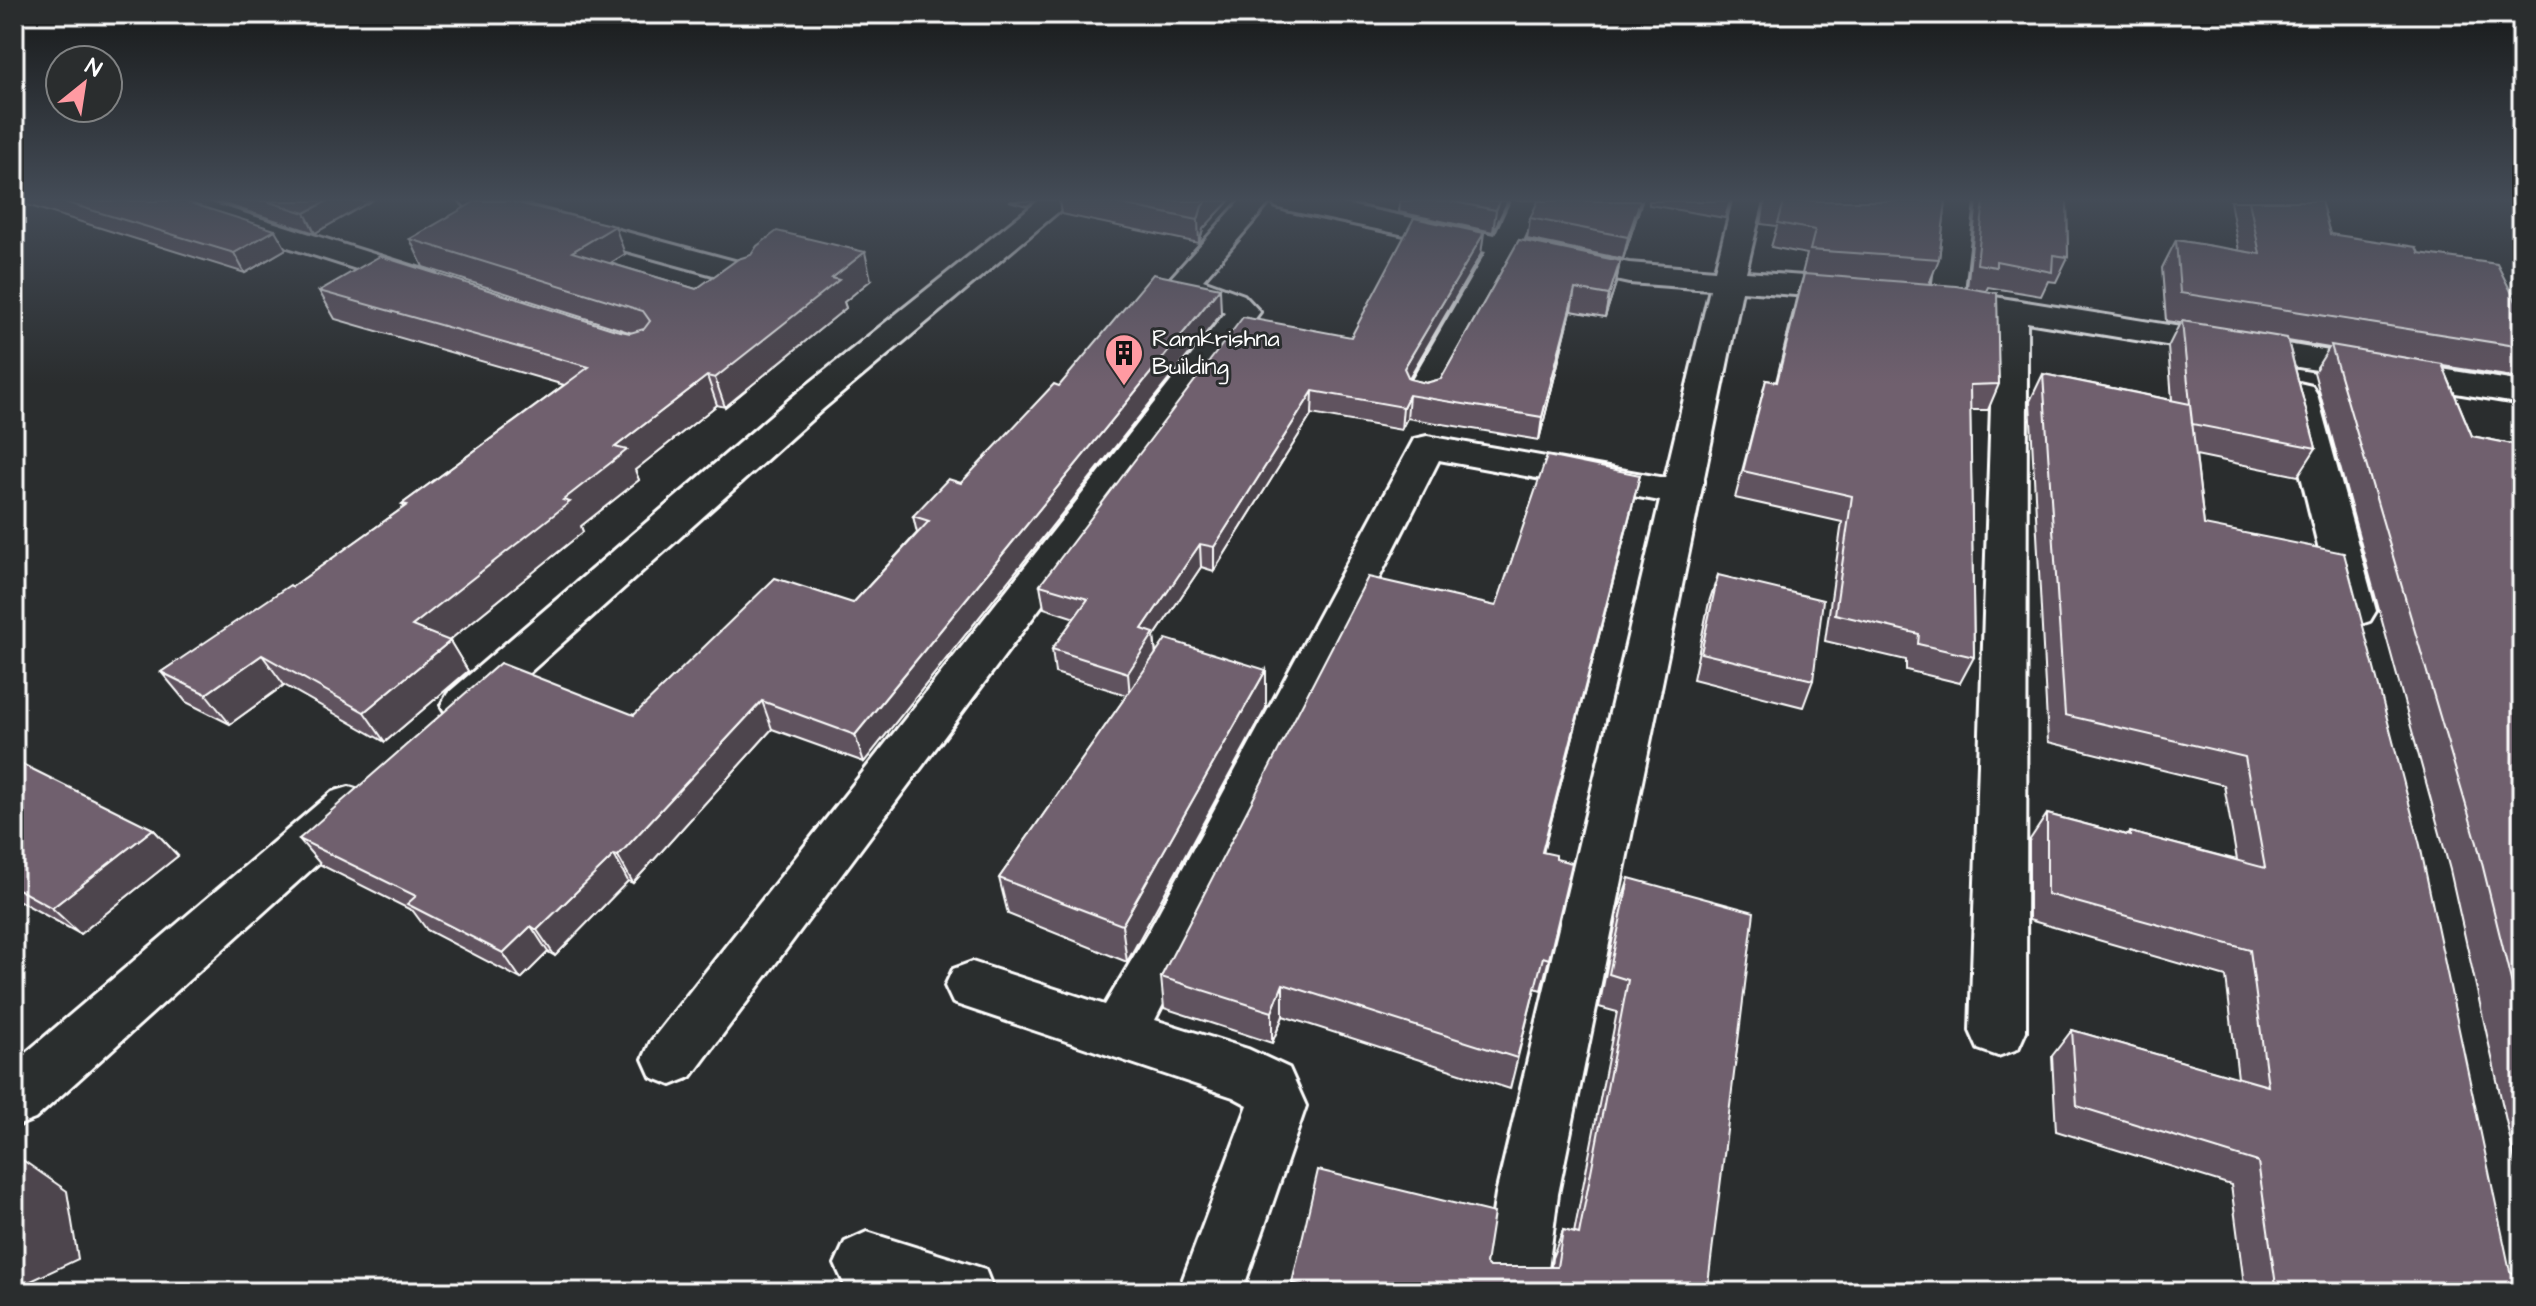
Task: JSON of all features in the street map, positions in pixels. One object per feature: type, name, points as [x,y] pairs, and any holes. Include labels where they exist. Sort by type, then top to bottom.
[{"type":"street","points":[[366,262],[445,287]]},
{"type":"street","points":[[701,262],[746,274]]},
{"type":"street","points":[[430,735],[810,401],[981,262]]},
{"type":"street","points":[[671,1059],[1243,312],[1236,303],[1193,290],[1186,279],[1201,262]]},
{"type":"street","points":[[1423,392],[1496,262]]},
{"type":"street","points":[[1578,262],[1629,273],[1916,296],[2011,308],[2522,393]]},
{"type":"street","points":[[1513,1292],[1527,1194],[1732,262]]},
{"type":"street","points":[[1916,296],[1931,262]]},
{"type":"street","points":[[1998,1031],[2011,308]]},
{"type":"street","points":[[2289,353],[2367,658]]},
{"type":"street","points":[[1118,1034],[1169,945],[1427,447],[1681,493]]},
{"type":"street","points":[[14,1100],[382,777]]},
{"type":"street","points":[[972,986],[1248,1076],[1269,1087],[1277,1106],[1210,1292]]},
{"type":"street","points":[[867,1264],[962,1292]]},
{"type":"building","points":[[370,262],[399,262],[630,333],[644,329],[650,321],[643,311],[484,262],[605,262],[696,289],[734,262],[852,262],[832,278],[839,280],[715,378],[707,376],[615,447],[627,450],[563,500],[570,502],[412,626],[450,641],[364,712],[262,655],[206,694],[161,672],[290,585],[292,587],[407,505],[402,504],[589,367],[319,291]]},
{"type":"building","points":[[1391,262],[1467,262],[1404,368],[1409,379],[1426,383],[1441,379],[1507,262],[1620,262],[1609,295],[1575,289],[1542,417],[1409,395],[1403,407],[1313,391],[1214,547],[1200,544],[1142,629],[1154,633],[1128,673],[1052,649],[1088,599],[1040,585],[1243,317],[1351,337]]},
{"type":"building","points":[[1996,262],[1996,267],[1977,264]]},
{"type":"building","points":[[2001,262],[2053,262],[2052,272]]},
{"type":"building","points":[[2178,262],[2497,264],[2522,313],[2522,347],[2180,293]]},
{"type":"building","points":[[1153,274],[1220,288],[855,735],[762,701],[618,856],[614,855],[537,930],[531,926],[503,953],[407,904],[416,896],[299,839],[500,663],[634,715],[775,578],[853,603],[929,521],[913,516],[948,479],[961,483],[1054,384],[1059,386]]},
{"type":"building","points":[[1804,274],[1956,286],[1997,293],[1999,384],[1970,385],[1974,657],[1918,644],[1919,634],[1835,614],[1852,496],[1743,471],[1766,380],[1777,382]]},
{"type":"building","points":[[2182,321],[2287,338],[2316,448],[2192,424],[2204,525],[2344,553],[2420,845],[2510,1271],[2522,1273],[2522,1292],[2277,1292],[2258,1162],[2077,1106],[2072,1030],[2268,1086],[2250,950],[2047,894],[2047,814],[2130,836],[2130,832],[2265,868],[2245,757],[2065,715],[2043,374],[2190,404]]},
{"type":"building","points":[[2331,345],[2442,364],[2472,436],[2522,446],[2522,1025],[2477,843]]},
{"type":"building","points":[[1547,456],[1640,475],[1542,852],[1572,863],[1549,959],[1543,957],[1517,1058],[1283,984],[1272,1012],[1161,977],[1368,577],[1496,606]]},
{"type":"building","points":[[1718,575],[1823,600],[1813,680],[1701,653]]},
{"type":"building","points":[[1166,639],[1266,670],[1122,925],[999,878]]},
{"type":"building","points":[[20,763],[153,829],[52,908],[14,887],[14,767]]},
{"type":"building","points":[[1629,878],[1754,912],[1707,1292],[1522,1292],[1513,1289],[1513,1292],[1326,1292],[1292,1283],[1318,1170],[1494,1213],[1486,1264],[1489,1267],[1557,1267],[1563,1230],[1579,1234],[1628,980],[1609,974]]},
{"type":"building","points":[[14,1182],[19,1220],[14,1223]]},
{"type":"place","name":"Ramkrishna Building","points":[[1124,387]]}]
